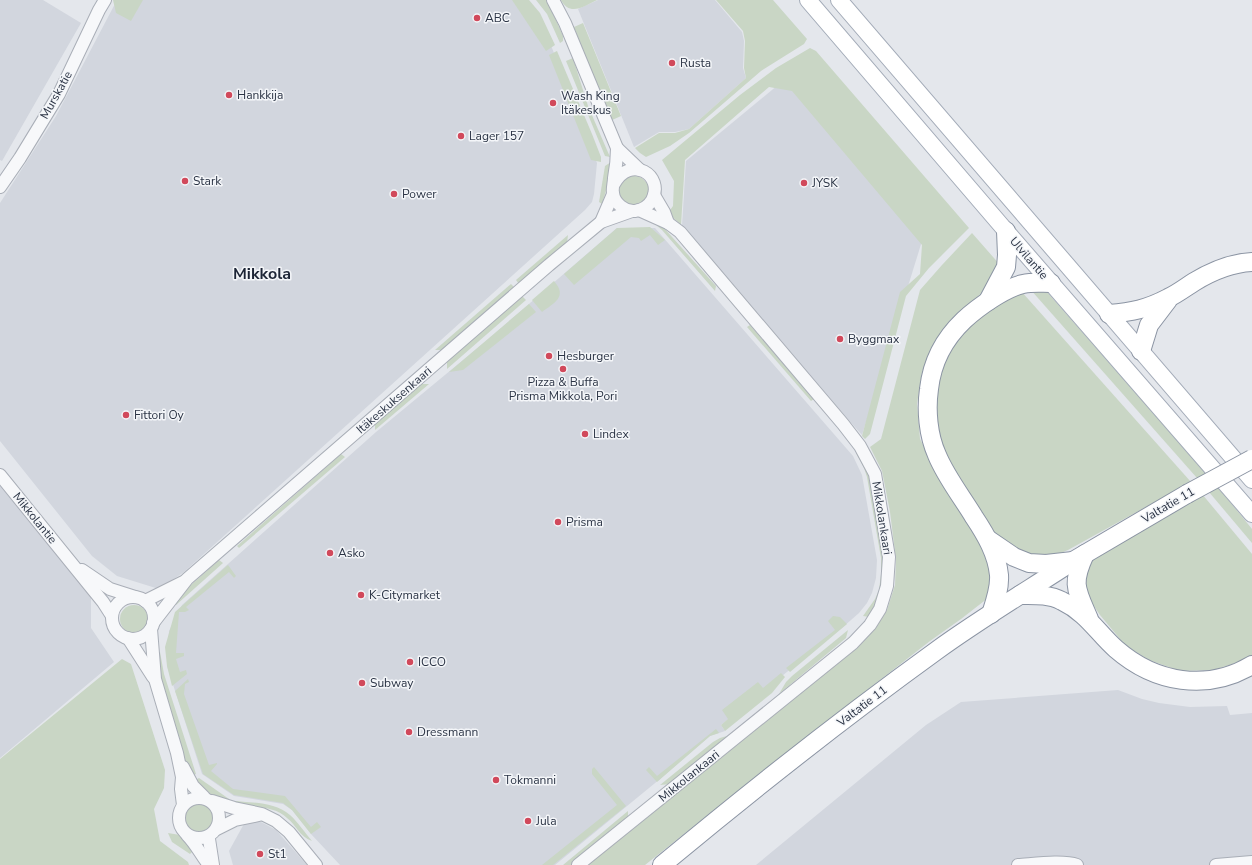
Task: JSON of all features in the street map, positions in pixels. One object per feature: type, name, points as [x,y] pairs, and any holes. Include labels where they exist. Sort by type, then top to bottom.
[{"type":"highway","points":[[988,301],[1006,267],[1006,231]]},
{"type":"highway","points":[[1109,314],[1137,311],[1170,298],[1209,273],[1227,266],[1252,262]]},
{"type":"highway","points":[[991,614],[998,587],[999,575],[996,563],[989,540],[937,454],[929,426],[928,394],[930,381],[933,367],[948,338],[958,326],[980,307],[988,301],[1022,284],[1035,282],[1051,283]]},
{"type":"highway","points":[[1141,351],[1149,325],[1156,314],[1170,298]]},
{"type":"highway","name":"Valtatie 11","points":[[662,865],[771,775],[937,650],[1079,557],[1186,494],[1252,459]]},
{"type":"highway","points":[[989,540],[1014,557],[1029,563],[1046,564],[1079,557],[1079,568],[1076,582],[1089,620]]},
{"type":"highway","points":[[1020,595],[1049,596],[1061,600],[1089,620],[1115,648],[1129,660],[1145,670],[1165,676],[1187,680],[1208,681],[1231,675],[1252,665]]},
{"type":"main road","name":"Ulvilantie","points":[[808,0],[1252,514]]},
{"type":"main road","name":"Ulvilantie","points":[[839,0],[1252,480]]},
{"type":"street","name":"Murskatie","points":[[0,187],[20,158],[59,94],[105,0]]},
{"type":"street","name":"Itäkeskuksenkaari","points":[[553,0],[565,23],[617,148],[613,189],[602,222]]},
{"type":"street","name":"Itäkeskuksenkaari","points":[[617,148],[640,170]]},
{"type":"street","points":[[632,169],[640,170],[646,173],[654,183],[654,195],[650,204],[642,210],[635,211],[623,208],[616,202],[613,189],[618,176],[624,171],[632,169]]},
{"type":"street","name":"Mikkolankaari","points":[[654,195],[664,212],[668,224]]},
{"type":"street","name":"Itäkeskuksenkaari","points":[[152,626],[187,579],[549,265],[602,222],[635,211]]},
{"type":"street","name":"Mikkolankaari","points":[[578,865],[853,643],[870,625],[880,609],[887,586],[889,557],[875,474],[860,446],[680,232],[668,224],[635,211]]},
{"type":"street","name":"Mikkolantie","points":[[0,475],[103,602],[112,616]]},
{"type":"street","name":"Mikkolantie","points":[[69,560],[110,589],[141,599]]},
{"type":"street","name":"Itäkeskuksenkaari","points":[[141,599],[187,579]]},
{"type":"street","points":[[152,626],[146,634],[141,637],[134,639],[121,635],[112,624],[114,609],[118,603],[130,597],[141,599],[149,605],[152,611],[154,617],[152,626],[155,680],[177,752],[182,777],[181,789],[183,805]]},
{"type":"street","points":[[128,638],[155,680]]},
{"type":"street","points":[[177,752],[193,786],[219,810],[220,820],[209,839],[212,865]]},
{"type":"street","points":[[209,865],[196,845],[183,831],[179,820],[179,813],[183,805],[187,801],[196,797],[262,814],[276,821],[289,832],[316,865]]},
{"type":"street","points":[[187,834],[195,838],[202,838],[235,820],[262,814]]},
{"type":"street","points":[[1216,865],[1252,862]]},
{"type":"street","points":[[1018,865],[1051,863],[1071,863],[1077,865]]},
{"type":"shaded area","points":[[0,0],[43,0],[81,23],[2,161],[0,160]]},
{"type":"shaded area","points":[[117,0],[525,0],[543,25],[597,163],[592,202],[585,210],[184,572],[159,589],[117,576],[92,556],[0,441],[0,203],[56,116]]},
{"type":"shaded area","points":[[598,0],[715,0],[742,32],[744,41],[743,68],[746,78],[689,129],[675,132],[659,132],[634,147],[578,9]]},
{"type":"shaded area","points":[[784,80],[922,241],[862,435],[782,345],[682,226],[686,161]]},
{"type":"shaded area","points":[[617,228],[655,228],[853,456],[862,475],[877,560],[876,578],[872,593],[867,603],[859,613],[843,627],[721,725],[725,731],[710,736],[555,865],[340,865],[311,834],[292,810],[283,804],[234,796],[202,774],[167,666],[169,631],[182,605],[376,432],[486,341]]},
{"type":"shaded area","points":[[0,483],[91,593],[91,628],[114,662],[0,758]]},
{"type":"shaded area","points":[[1118,690],[1142,699],[1159,703],[1190,707],[1227,706],[1230,715],[1252,713],[1252,865],[756,865],[926,725],[961,702]]},
{"type":"shaded area","points":[[245,822],[261,822],[276,830],[307,865],[233,865],[229,851]]},
{"type":"green space","points":[[113,0],[143,0],[131,21],[116,13]]},
{"type":"green space","points":[[512,0],[529,0],[540,13],[555,45],[546,51]]},
{"type":"green space","points":[[536,0],[547,0],[563,36],[563,41],[560,43],[547,14]]},
{"type":"green space","points":[[561,0],[597,0],[578,9],[573,9],[565,5]]},
{"type":"green space","points":[[716,0],[773,0],[807,39],[804,44],[761,71],[689,133],[670,146],[646,157],[635,148],[659,133],[675,133],[689,129],[746,78],[744,68],[745,41],[743,31]]},
{"type":"green space","points":[[583,23],[621,116],[610,121],[574,27]]},
{"type":"green space","points":[[810,48],[816,51],[969,228],[929,268],[906,296],[870,434],[865,439],[862,436],[900,292],[920,274],[922,245],[792,91],[769,87],[685,160],[681,225],[668,213],[673,206],[674,181],[662,160],[740,95],[776,68]]},
{"type":"green space","points":[[557,51],[592,134],[601,157],[601,162],[591,160],[549,55]]},
{"type":"green space","points":[[573,58],[588,106],[610,157],[605,156],[566,61]]},
{"type":"green space","points":[[611,162],[611,174],[602,204],[599,202],[605,166]]},
{"type":"green space","points":[[634,176],[640,177],[648,185],[648,197],[640,205],[634,206],[628,205],[620,197],[619,191],[620,185],[628,177]]},
{"type":"green space","points":[[656,225],[664,228],[716,286],[715,291],[662,230]]},
{"type":"green space","points":[[650,227],[665,240],[658,245],[650,235],[641,241],[639,238],[631,237],[574,285],[564,274],[617,228]]},
{"type":"green space","points":[[972,233],[1001,266],[989,286],[948,324],[934,344],[922,372],[917,404],[920,439],[940,478],[988,558],[994,576],[988,598],[930,641],[645,865],[587,865],[863,640],[877,625],[887,610],[895,585],[896,560],[890,512],[882,471],[870,447],[881,439],[920,290]]},
{"type":"green space","points":[[568,235],[567,243],[519,284],[516,280]]},
{"type":"green space","points":[[554,281],[560,291],[560,295],[555,302],[542,312],[532,300]]},
{"type":"green space","points":[[511,284],[514,287],[442,350],[435,350]]},
{"type":"green space","points":[[1030,289],[1047,292],[1207,474],[1197,478]]},
{"type":"green space","points":[[1021,291],[1191,482],[1068,550],[1051,557],[1034,557],[1016,552],[997,536],[960,481],[943,451],[936,425],[936,381],[955,339],[990,310]]},
{"type":"green space","points":[[521,295],[526,300],[447,369],[447,360]]},
{"type":"green space","points":[[529,304],[536,312],[463,370],[449,372]]},
{"type":"green space","points":[[750,325],[814,399],[811,401],[747,327]]},
{"type":"green space","points":[[422,384],[429,384],[375,430],[375,423]]},
{"type":"green space","points":[[859,451],[870,474],[884,558],[883,590],[869,617],[863,616],[875,599],[879,590],[881,558],[867,477],[856,453]]},
{"type":"green space","points":[[341,454],[345,457],[239,548],[237,546]]},
{"type":"green space","points":[[1218,487],[1252,529],[1252,543],[1209,492]]},
{"type":"green space","points":[[1202,494],[1252,554],[1252,656],[1249,659],[1213,670],[1180,671],[1149,660],[1125,645],[1100,615],[1087,596],[1081,582],[1085,568],[1097,554]]},
{"type":"green space","points":[[219,560],[223,563],[176,605],[173,601]]},
{"type":"green space","points":[[228,565],[236,576],[234,578],[229,572],[186,607],[189,610],[179,612],[176,653],[184,653],[184,656],[176,659],[180,672],[186,670],[187,674],[172,686],[167,666],[165,647],[175,612]]},
{"type":"green space","points":[[134,605],[144,609],[148,619],[144,629],[134,633],[124,629],[120,619],[124,609]]},
{"type":"green space","points":[[833,616],[840,617],[847,624],[790,672],[786,668],[835,630],[828,621]]},
{"type":"green space","points":[[848,630],[846,638],[779,694],[786,682],[792,676]]},
{"type":"green space","points":[[160,652],[164,674],[196,774],[192,776],[183,757],[163,696],[155,653]]},
{"type":"green space","points":[[122,659],[131,664],[165,770],[164,788],[154,809],[160,841],[188,862],[189,865],[0,865],[0,759]]},
{"type":"green space","points":[[781,673],[785,677],[772,693],[725,731],[721,725],[728,719],[722,710],[758,682],[763,688]]},
{"type":"green space","points":[[188,679],[189,682],[185,684],[184,694],[209,765],[217,763],[211,771],[233,789],[285,796],[311,827],[317,822],[321,827],[311,834],[292,810],[283,803],[234,795],[203,774],[175,691]]},
{"type":"green space","points":[[716,729],[719,733],[710,736],[657,782],[646,770],[649,767],[657,776]]},
{"type":"green space","points":[[727,736],[670,784],[660,785],[713,742]]},
{"type":"green space","points":[[594,767],[626,806],[553,865],[542,865],[617,805],[592,774],[592,769]]},
{"type":"green space","points":[[199,778],[229,799],[224,800],[205,790],[195,780]]},
{"type":"green space","points":[[236,801],[271,805],[284,811],[296,821],[312,841],[301,834],[282,814],[270,809],[236,805]]},
{"type":"green space","points":[[196,802],[202,802],[212,809],[215,818],[214,824],[208,831],[202,834],[196,834],[186,827],[183,821],[183,815],[190,805]]},
{"type":"green space","points":[[628,811],[628,818],[572,865],[563,865]]},
{"type":"green space","points":[[168,833],[180,835],[194,850],[190,854],[172,842]]},
{"type":"place","name":"ABC","points":[[477,18]]},
{"type":"place","name":"Rusta","points":[[672,63]]},
{"type":"place","name":"Hankkija","points":[[229,95]]},
{"type":"place","name":"Wash King Itäkeskus","points":[[553,103]]},
{"type":"place","name":"Lager 157","points":[[461,136]]},
{"type":"place","name":"Stark","points":[[185,181]]},
{"type":"place","name":"JYSK","points":[[804,183]]},
{"type":"place","name":"Power","points":[[394,194]]},
{"type":"place","name":"Byggmax","points":[[840,339]]},
{"type":"place","name":"Hesburger","points":[[549,356]]},
{"type":"place","name":"Pizza & Buffa Prisma Mikkola, Pori","points":[[563,369]]},
{"type":"place","name":"Fittori Oy","points":[[126,415]]},
{"type":"place","name":"Lindex","points":[[585,434]]},
{"type":"place","name":"Prisma","points":[[558,522]]},
{"type":"place","name":"Asko","points":[[330,553]]},
{"type":"place","name":"K-Citymarket","points":[[361,595]]},
{"type":"place","name":"ICCO","points":[[410,662]]},
{"type":"place","name":"Subway","points":[[362,683]]},
{"type":"place","name":"Dressmann","points":[[409,732]]},
{"type":"place","name":"Tokmanni","points":[[496,780]]},
{"type":"place","name":"Jula","points":[[528,821]]},
{"type":"place","name":"St1","points":[[260,854]]},
{"type":"district","name":"Mikkola","points":[[262,274]]}]
